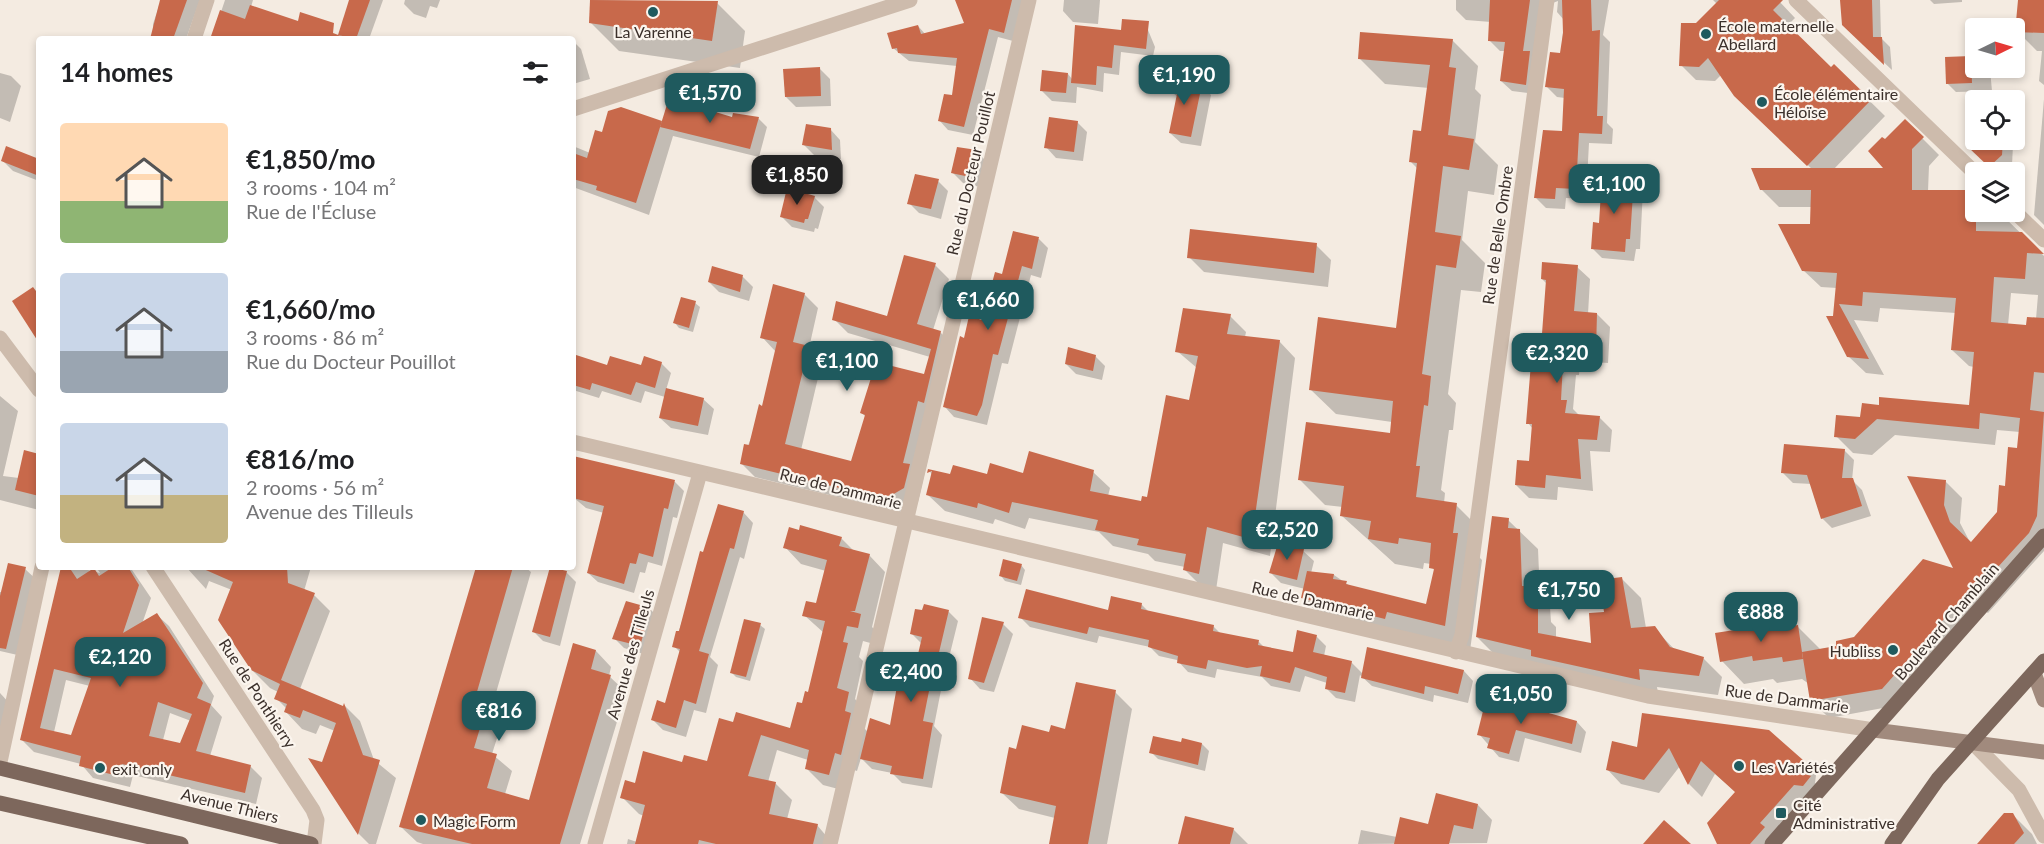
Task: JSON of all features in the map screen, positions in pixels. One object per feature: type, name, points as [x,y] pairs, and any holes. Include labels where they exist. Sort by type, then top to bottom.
[{"type":"main road","name":"Boulevard Chamblain","points":[[1772,844],[2044,536]]},
{"type":"main road","points":[[1892,844],[1930,789],[2044,661]]},
{"type":"main road","name":"Avenue Thiers","points":[[0,768],[313,844]]},
{"type":"main road","points":[[0,803],[182,844]]},
{"type":"street","points":[[195,36],[207,0]]},
{"type":"street","points":[[576,108],[910,0]]},
{"type":"street","name":"Rue du Docteur Pouillot","points":[[830,844],[1029,0]]},
{"type":"street","name":"Rue de Belle Ombre","points":[[1456,652],[1464,624],[1547,0]]},
{"type":"street","points":[[1796,0],[1965,163]]},
{"type":"street","points":[[2025,222],[2044,240]]},
{"type":"street","points":[[0,338],[36,386]]},
{"type":"street","name":"Rue de Dammarie","points":[[576,443],[906,523],[1648,696],[1874,730]]},
{"type":"street","name":"Avenue des Tilleuls","points":[[595,844],[700,473]]},
{"type":"street","points":[[0,762],[41,570]]},
{"type":"street","name":"Rue de Ponthierry","points":[[155,570],[313,810],[317,820],[313,844]]},
{"type":"street","points":[[2034,673],[2044,700]]},
{"type":"street","points":[[1874,730],[2044,752]]},
{"type":"street","points":[[1972,742],[2019,790],[2044,836]]},
{"type":"building","points":[[160,0],[187,0],[174,36],[151,36]]},
{"type":"building","points":[[349,0],[370,0],[357,36],[338,35]]},
{"type":"building","name":"La Varenne","points":[[590,0],[718,1],[712,41],[589,23]]},
{"type":"building","points":[[955,0],[1012,0],[1004,33],[989,29],[964,127],[938,121],[944,94],[952,95],[957,58],[898,53],[897,48],[892,49],[887,33],[918,25],[921,34],[964,23]]},
{"type":"building","points":[[1490,0],[1530,0],[1523,51],[1530,51],[1526,85],[1500,81],[1505,42],[1488,41]]},
{"type":"building","points":[[1562,0],[1591,0],[1592,31],[1600,30],[1597,116],[1603,116],[1602,134],[1579,133],[1576,189],[1556,188],[1555,199],[1534,198],[1543,130],[1562,131],[1564,89],[1545,87],[1550,52],[1560,53],[1563,33]]},
{"type":"building","points":[[1719,0],[1783,0],[1773,10],[1831,67],[1834,64],[1871,100],[1807,166],[1734,96],[1708,58],[1699,67],[1679,66],[1681,23],[1696,23]]},
{"type":"building","points":[[1840,0],[1872,0],[1873,37],[1882,37],[1884,65],[1842,25]]},
{"type":"building","points":[[2018,0],[2044,0],[2044,33],[2025,32],[2025,18],[2016,18]]},
{"type":"building","points":[[250,5],[298,21],[300,12],[334,23],[333,33],[341,36],[211,36],[220,10],[245,19]]},
{"type":"building","points":[[1122,19],[1149,21],[1146,49],[1114,45],[1112,68],[1097,66],[1096,85],[1071,83],[1075,25],[1121,30]]},
{"type":"building","points":[[1360,32],[1453,39],[1449,67],[1456,68],[1448,135],[1474,139],[1469,170],[1443,166],[1435,232],[1461,236],[1456,268],[1436,265],[1422,374],[1431,376],[1428,406],[1424,405],[1416,466],[1420,466],[1416,497],[1457,503],[1453,533],[1458,533],[1445,626],[1387,612],[1385,619],[1301,598],[1307,571],[1334,574],[1333,579],[1347,581],[1346,584],[1426,604],[1434,569],[1429,568],[1431,543],[1399,538],[1398,544],[1368,539],[1371,521],[1340,516],[1344,486],[1298,480],[1306,422],[1390,433],[1393,401],[1309,390],[1318,317],[1396,328],[1417,163],[1409,162],[1413,130],[1421,131],[1430,65],[1358,59]]},
{"type":"building","points":[[1965,56],[1965,78],[1972,78],[1972,83],[1946,84],[1945,57]]},
{"type":"building","points":[[820,67],[821,96],[785,97],[783,69]]},
{"type":"building","points":[[1042,70],[1068,73],[1066,93],[1040,91]]},
{"type":"building","points":[[1156,80],[1202,84],[1191,137],[1169,133],[1177,94]]},
{"type":"building","points":[[669,98],[732,117],[733,113],[759,117],[750,149],[660,127]]},
{"type":"building","points":[[621,107],[662,121],[636,203],[596,190],[597,186],[576,180],[576,154],[587,158],[595,130],[602,132],[608,111]]},
{"type":"building","points":[[1049,117],[1078,121],[1074,152],[1044,148]]},
{"type":"building","points":[[1905,119],[1924,137],[1912,149],[1912,190],[1965,190],[1965,222],[1976,222],[1976,231],[2022,232],[2044,254],[2027,253],[2025,279],[1994,277],[1991,322],[2026,325],[2027,317],[2044,318],[2044,373],[2034,372],[2030,410],[2044,412],[2037,516],[2029,533],[1970,598],[1966,594],[1882,689],[1810,701],[1802,652],[1836,646],[1836,641],[1854,637],[1923,559],[1953,568],[1907,476],[1946,480],[1944,505],[1950,522],[1971,542],[1997,512],[1999,485],[2005,486],[2008,447],[2017,448],[2020,418],[1980,413],[1979,429],[1877,419],[1855,439],[1834,437],[1836,415],[1860,417],[1862,403],[1879,405],[1879,397],[1969,405],[1974,352],[1951,350],[1956,298],[1863,292],[1862,306],[1839,304],[1869,359],[1847,357],[1826,316],[1833,316],[1837,273],[1802,271],[1778,224],[1810,224],[1811,190],[1760,190],[1751,168],[1883,168],[1868,151],[1882,137],[1885,139]]},
{"type":"building","points":[[806,124],[831,128],[832,150],[802,145]]},
{"type":"building","points":[[6,146],[36,158],[36,175],[1,161]]},
{"type":"building","points":[[957,147],[977,150],[970,177],[951,173]]},
{"type":"building","points":[[1971,150],[2002,150],[2002,155],[1994,162],[1984,162]]},
{"type":"building","points":[[915,174],[939,179],[931,209],[907,204]]},
{"type":"building","points":[[1602,176],[1634,178],[1630,239],[1626,239],[1625,252],[1591,249],[1593,222],[1599,223]]},
{"type":"building","points":[[787,188],[815,196],[808,219],[805,219],[804,223],[780,217]]},
{"type":"building","points":[[1190,229],[1317,243],[1314,273],[1187,258]]},
{"type":"building","points":[[1013,231],[1039,237],[1032,269],[1022,266],[998,355],[993,354],[982,405],[977,416],[943,407],[960,336],[964,338],[969,316],[982,320],[995,272],[1002,274]]},
{"type":"building","points":[[904,255],[936,263],[917,324],[941,331],[924,403],[918,401],[903,463],[910,464],[904,488],[885,499],[740,464],[744,444],[749,445],[759,404],[762,406],[777,342],[760,338],[773,284],[805,293],[793,342],[809,346],[785,444],[851,461],[865,415],[860,413],[876,362],[924,374],[931,349],[832,320],[836,301],[887,316]]},
{"type":"building","points":[[1542,262],[1578,265],[1574,311],[1597,313],[1596,351],[1568,349],[1567,363],[1563,363],[1561,400],[1567,400],[1565,413],[1600,416],[1597,440],[1578,439],[1581,479],[1546,475],[1545,488],[1515,485],[1517,460],[1529,461],[1532,424],[1526,424],[1531,363],[1534,363],[1536,347],[1541,347],[1546,280],[1541,279]]},
{"type":"building","points":[[712,266],[743,275],[740,292],[708,282]]},
{"type":"building","points":[[33,287],[36,291],[36,338],[12,301]]},
{"type":"building","points":[[681,297],[696,301],[689,328],[673,323]]},
{"type":"building","points":[[1183,308],[1231,314],[1227,334],[1280,340],[1255,516],[1259,517],[1254,540],[1207,527],[1199,574],[1183,570],[1186,554],[1137,545],[1139,539],[1095,530],[1098,520],[1012,502],[1009,513],[978,503],[977,508],[926,495],[932,471],[927,473],[928,469],[950,474],[953,465],[987,474],[990,463],[1023,473],[1029,451],[1094,470],[1090,491],[1141,501],[1142,496],[1147,497],[1166,395],[1189,400],[1198,356],[1175,352]]},
{"type":"building","points":[[1068,347],[1096,355],[1093,371],[1065,364]]},
{"type":"building","points":[[576,355],[607,365],[610,356],[641,365],[644,356],[662,362],[655,388],[636,382],[631,395],[592,383],[590,390],[576,386]]},
{"type":"building","points":[[666,388],[704,398],[698,426],[659,418]]},
{"type":"building","points":[[1784,444],[1845,449],[1842,478],[1853,478],[1862,506],[1821,519],[1807,475],[1781,473]]},
{"type":"building","points":[[24,450],[36,453],[36,495],[15,490]]},
{"type":"building","points":[[576,457],[675,480],[668,509],[664,508],[653,557],[639,553],[636,564],[630,563],[624,584],[587,573],[604,506],[576,499]]},
{"type":"building","points":[[718,504],[744,511],[734,549],[730,548],[699,651],[709,654],[696,704],[684,700],[676,728],[651,720],[657,700],[665,703],[680,649],[672,647],[676,631],[679,631],[700,551],[703,552]]},
{"type":"building","points":[[1492,516],[1509,518],[1508,528],[1520,529],[1522,586],[1532,586],[1532,607],[1538,607],[1538,633],[1591,643],[1589,613],[1604,612],[1599,580],[1622,577],[1631,628],[1655,626],[1670,647],[1704,657],[1699,676],[1639,669],[1640,680],[1531,656],[1531,650],[1476,637]]},
{"type":"building","points":[[800,525],[842,537],[839,546],[870,554],[855,611],[850,611],[861,614],[858,628],[847,626],[843,642],[848,643],[837,688],[849,692],[845,711],[851,713],[841,755],[835,753],[829,775],[805,769],[809,750],[761,735],[748,776],[776,782],[769,814],[818,824],[813,844],[716,844],[699,840],[698,844],[635,844],[645,805],[620,798],[625,780],[635,783],[643,751],[682,762],[684,755],[707,761],[719,718],[733,722],[736,712],[790,728],[797,702],[802,703],[805,691],[808,692],[825,621],[802,616],[806,601],[816,603],[827,560],[783,548],[789,527],[799,530]]},
{"type":"building","points":[[1278,543],[1304,549],[1297,580],[1269,573]]},
{"type":"building","points":[[1003,559],[1022,564],[1017,581],[999,576]]},
{"type":"building","points":[[8,563],[26,567],[6,649],[0,648],[0,596]]},
{"type":"building","points":[[60,570],[71,570],[77,579],[91,570],[95,570],[99,576],[108,570],[130,570],[139,585],[123,633],[157,613],[203,683],[197,698],[211,704],[196,751],[251,765],[245,793],[122,764],[118,776],[79,766],[81,756],[20,740]],"holes":[[[54,669],[91,678],[71,735],[40,728]],[[158,702],[192,714],[180,743],[149,736]]]},
{"type":"building","points":[[206,570],[287,570],[288,583],[315,593],[281,680],[343,706],[344,703],[363,755],[380,760],[358,835],[308,758],[322,762],[336,723],[303,710],[300,718],[284,712],[287,704],[274,699],[280,684],[251,670],[218,620],[233,582]]},
{"type":"building","points":[[475,570],[512,570],[472,709],[483,718],[474,748],[497,754],[487,788],[529,800],[573,643],[596,650],[591,669],[611,675],[560,844],[472,844],[399,827]]},
{"type":"building","points":[[549,570],[567,571],[550,637],[532,632]]},
{"type":"building","points":[[1026,589],[1108,610],[1111,596],[1142,603],[1141,609],[1214,625],[1213,631],[1259,640],[1258,645],[1293,652],[1297,630],[1317,635],[1313,652],[1352,661],[1345,693],[1325,689],[1327,677],[1295,667],[1290,683],[1260,676],[1262,666],[1247,668],[1208,660],[1206,669],[1177,663],[1178,656],[1148,647],[1149,640],[1089,627],[1087,634],[1018,618]]},
{"type":"building","points":[[626,601],[651,608],[640,646],[612,639]]},
{"type":"building","points":[[924,604],[949,610],[937,661],[948,664],[944,679],[932,676],[923,721],[933,723],[923,779],[890,774],[892,766],[860,759],[870,718],[890,725],[901,664],[915,667],[922,637],[910,634],[915,609],[922,610]]},
{"type":"building","points":[[982,617],[1004,622],[984,683],[968,679]]},
{"type":"building","points":[[744,619],[761,623],[746,677],[730,673]]},
{"type":"building","points":[[1780,623],[1781,628],[1798,625],[1803,659],[1783,662],[1782,657],[1753,661],[1752,656],[1720,662],[1715,633]]},
{"type":"building","points":[[1367,647],[1464,670],[1458,694],[1425,686],[1424,694],[1361,678]]},
{"type":"building","points":[[1076,682],[1116,690],[1088,844],[1049,844],[1056,806],[1000,793],[1009,747],[1016,749],[1022,725],[1049,732],[1051,725],[1065,729]]},
{"type":"building","points":[[1492,697],[1577,721],[1572,744],[1516,730],[1509,754],[1487,748],[1490,738],[1477,735],[1485,703],[1491,704]]},
{"type":"building","points":[[1642,713],[1769,730],[1803,760],[1802,768],[1811,776],[1803,786],[1794,785],[1760,823],[1765,827],[1750,844],[1717,844],[1707,823],[1735,792],[1701,761],[1688,785],[1669,748],[1644,780],[1606,770],[1612,741],[1637,747]]},
{"type":"building","points":[[1153,736],[1181,742],[1182,738],[1202,743],[1198,765],[1149,753]]},
{"type":"building","points":[[1436,793],[1478,804],[1473,829],[1454,825],[1449,844],[1394,844],[1400,817],[1428,824]]},
{"type":"building","points":[[2004,813],[2013,813],[2024,833],[2014,844],[1977,844]]},
{"type":"building","points":[[1185,816],[1234,828],[1230,844],[1178,844]]},
{"type":"building","points":[[1664,820],[1691,844],[1643,844]]},
{"type":"place","name":"La Varenne","points":[[653,12]]},
{"type":"place","name":"École maternelle Abellard","points":[[1706,34]]},
{"type":"place","name":"École élémentaire Héloïse","points":[[1762,102]]},
{"type":"place","name":"Hubliss","points":[[1893,650]]},
{"type":"place","name":"Les Variétés","points":[[1739,766]]},
{"type":"place","name":"exit only","points":[[100,768]]},
{"type":"place","name":"Cité Administrative","points":[[1781,813]]},
{"type":"place","name":"Magic Form","points":[[421,820]]}]
